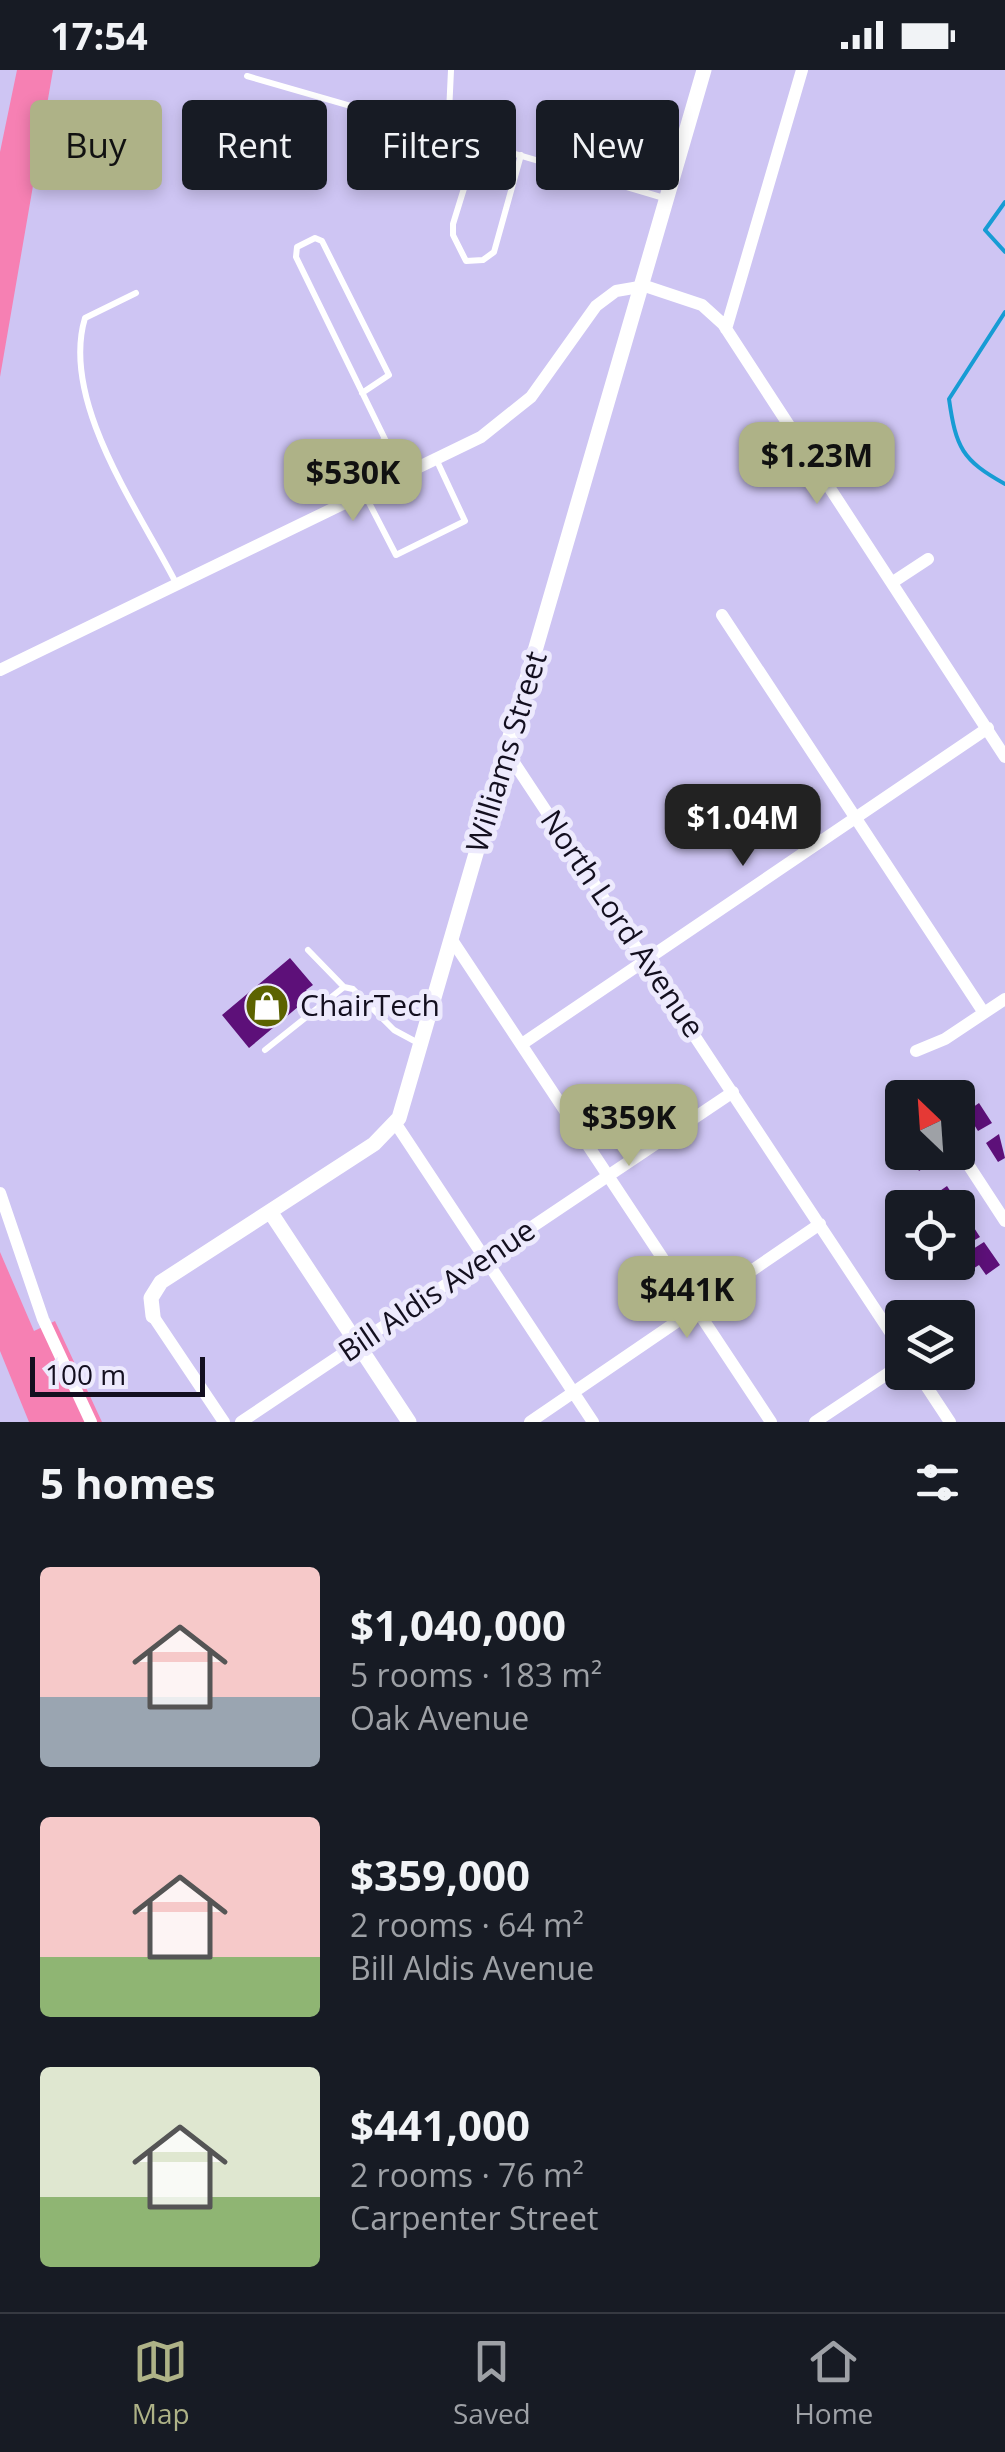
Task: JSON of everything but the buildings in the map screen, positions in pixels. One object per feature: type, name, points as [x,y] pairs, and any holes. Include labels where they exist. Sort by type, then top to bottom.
[{"type":"street","name":"Williams Street","points":[[396,1124],[645,286],[704,70]]},
{"type":"street","points":[[726,329],[802,70]]},
{"type":"street","points":[[0,670],[404,477],[494,428],[531,398],[596,306],[616,291],[645,286],[702,305],[726,329],[1005,756]]},
{"type":"street","points":[[893,582],[928,559]]},
{"type":"street","points":[[722,616],[984,1013]]},
{"type":"street","points":[[522,1044],[988,728]]},
{"type":"street","name":"North Lord Avenue","points":[[505,750],[885,1324]]},
{"type":"street","points":[[452,940],[771,1422]]},
{"type":"street","points":[[916,1051],[945,1039],[1005,999]]},
{"type":"street","name":"Bill Aldis Avenue","points":[[241,1422],[733,1092]]},
{"type":"street","points":[[224,1422],[154,1316],[151,1298],[161,1282],[374,1144],[396,1124],[593,1422]]},
{"type":"street","points":[[972,1170],[1005,1222]]},
{"type":"street","points":[[0,1194],[43,1319],[91,1422]]},
{"type":"street","points":[[271,1213],[408,1422]]},
{"type":"street","points":[[530,1422],[820,1224]]},
{"type":"street","points":[[815,1422],[885,1375]]},
{"type":"street","points":[[929,1390],[950,1422]]},
{"type":"lane","points":[[450,100],[451,70]]},
{"type":"lane","points":[[247,76],[347,105]]},
{"type":"lane","points":[[516,154],[670,200]]},
{"type":"lane","points":[[516,174],[521,156]]},
{"type":"lane","points":[[463,190],[453,236],[466,262],[483,260],[494,252],[511,190]]},
{"type":"lane","points":[[362,393],[388,376],[322,240],[315,238],[296,247],[296,258],[362,393],[404,477]]},
{"type":"lane","points":[[136,293],[85,318],[77,367],[85,406],[176,584]]},
{"type":"lane","points":[[301,496],[337,478],[360,452],[386,440]]},
{"type":"lane","points":[[365,495],[396,556],[465,521],[437,460]]},
{"type":"lane","points":[[308,950],[344,987],[353,989],[406,1039],[421,1044]]},
{"type":"lane","points":[[264,1050],[344,987]]},
{"type":"shaded area","points":[[17,70],[53,70],[48,100],[30,100],[32,190],[0,377],[0,152]]},
{"type":"shaded area","points":[[0,1252],[34,1331],[55,1321],[102,1422],[29,1422],[0,1351]]},
{"type":"waterway","points":[[1005,202],[985,230],[1005,252]]},
{"type":"waterway","points":[[1005,312],[949,399],[964,451],[979,467],[1005,484]]},
{"type":"place","name":"ChairTech","points":[[267,1006]]}]
